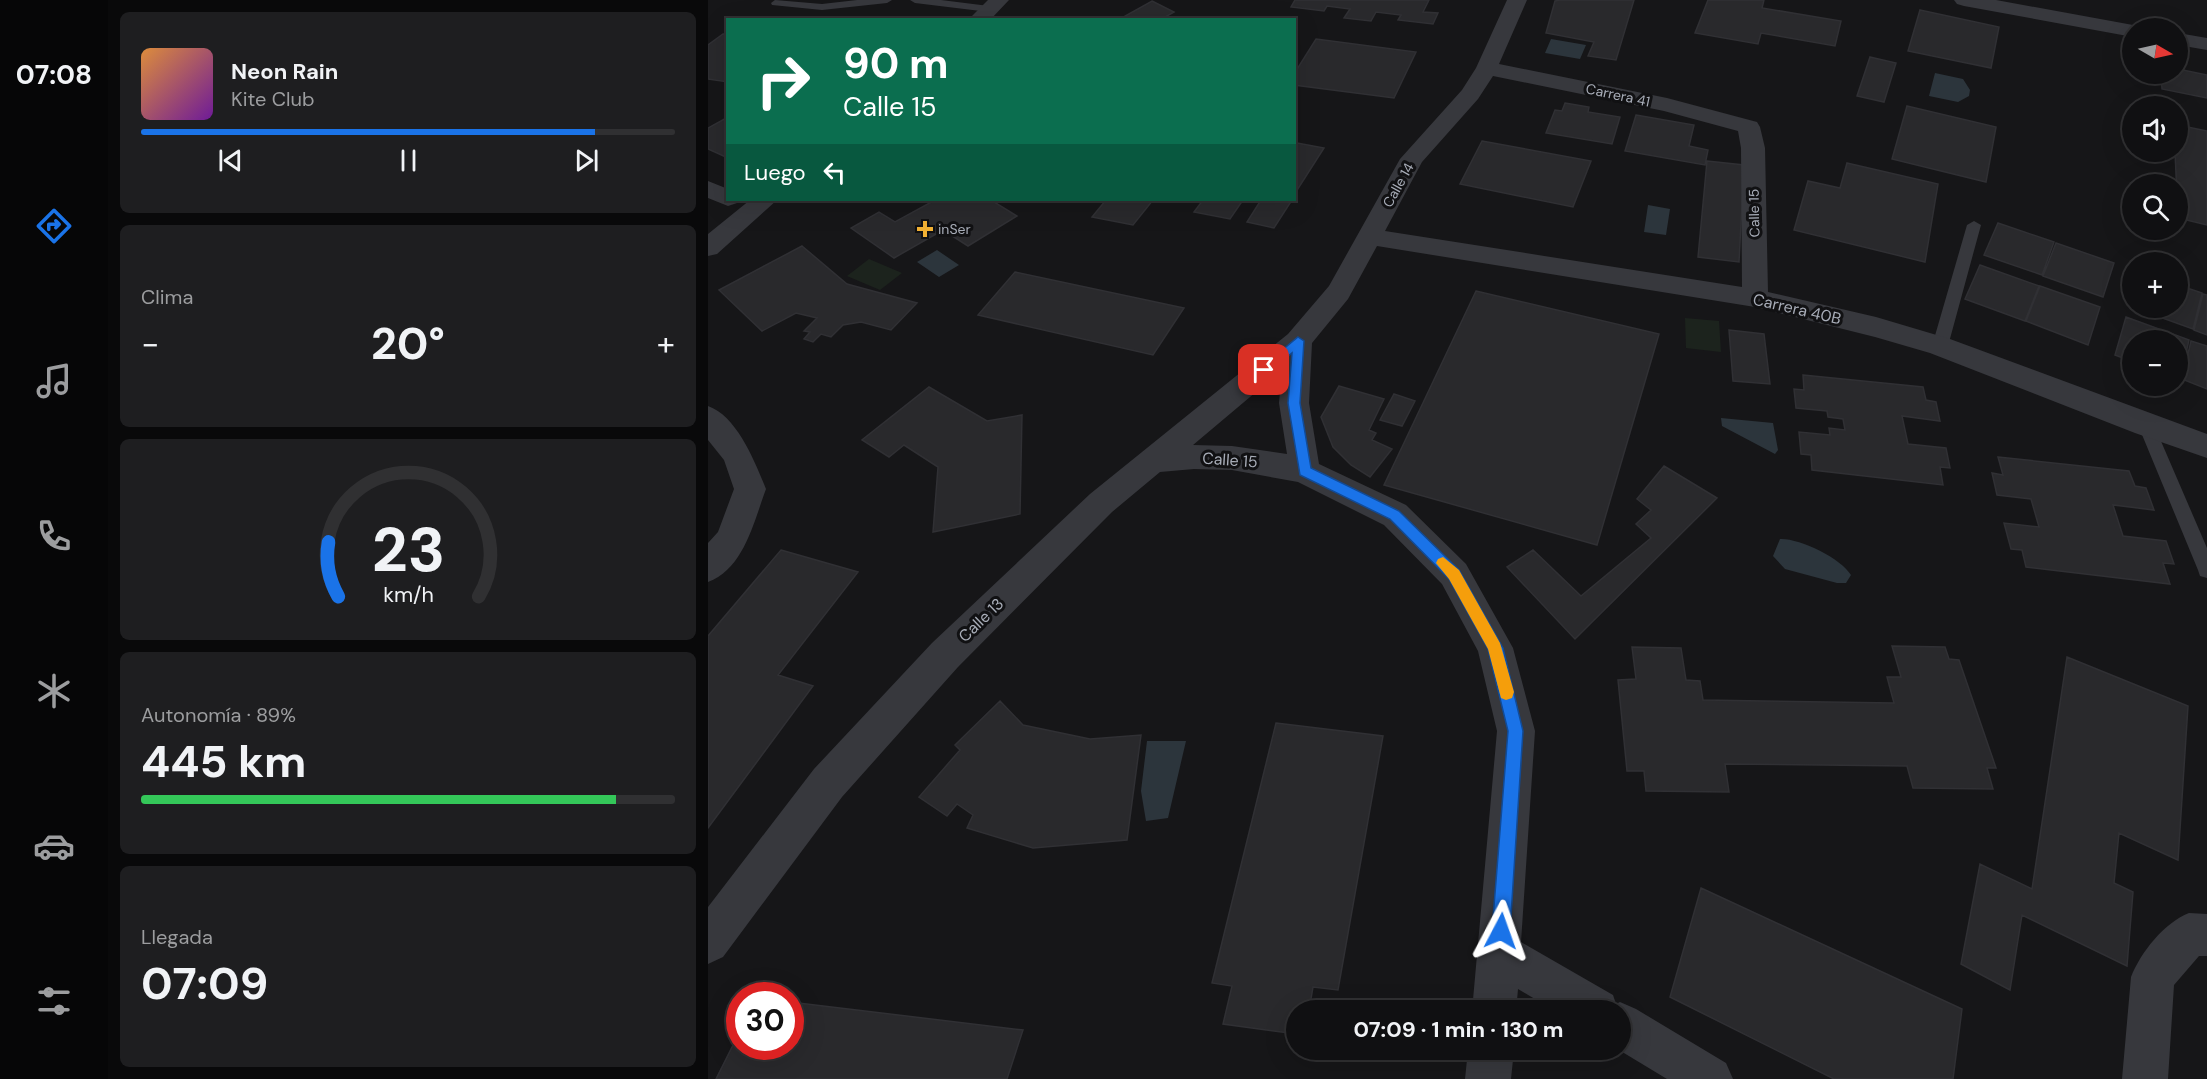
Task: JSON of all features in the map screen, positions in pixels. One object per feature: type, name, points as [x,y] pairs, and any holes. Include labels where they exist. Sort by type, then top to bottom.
[{"type":"street","name":"Calle 14","points":[[1298,341],[1339,292],[1412,159],[1470,94],[1487,68],[1517,0]]},
{"type":"street","points":[[1964,0],[2122,28]]},
{"type":"street","points":[[2188,41],[2207,44]]},
{"type":"street","name":"Carrera 41","points":[[1487,68],[1667,105],[1749,127]]},
{"type":"street","name":"Calle 15","points":[[1749,127],[1753,148],[1755,298]]},
{"type":"street","points":[[708,189],[726,196]]},
{"type":"street","points":[[708,248],[744,202]]},
{"type":"street","name":"Carrera 40B","points":[[1370,237],[1755,298],[1876,327],[1940,346],[2207,446]]},
{"type":"street","points":[[1298,341],[1294,403],[1305,471]]},
{"type":"street","name":"Calle 13","points":[[708,942],[828,783],[938,664],[1101,503],[1298,341]]},
{"type":"street","points":[[708,418],[737,455],[750,489],[731,540],[708,567]]},
{"type":"street","name":"Calle 15","points":[[1155,460],[1194,457],[1232,458],[1305,471],[1395,515],[1454,574],[1495,648],[1516,731],[1495,1000]]},
{"type":"street","points":[[2145,1079],[2153,977],[2189,934],[2207,935]]},
{"type":"street","points":[[1499,953],[1578,1000]]},
{"type":"street","points":[[1631,1032],[1710,1079]]},
{"type":"street","points":[[1488,1079],[1490,1060]]},
{"type":"lane","points":[[776,3],[822,7],[887,0]]},
{"type":"lane","points":[[915,0],[989,9]]},
{"type":"lane","points":[[1940,346],[1974,225]]},
{"type":"lane","points":[[2146,425],[2207,570]]},
{"type":"shaded area","points":[[1551,39],[1586,45],[1580,59],[1545,53]]},
{"type":"shaded area","points":[[1935,73],[1963,79],[1970,90],[1969,96],[1958,102],[1929,96]]},
{"type":"shaded area","points":[[1648,205],[1670,209],[1666,235],[1644,232]]},
{"type":"shaded area","points":[[937,250],[959,265],[939,277],[917,262]]},
{"type":"shaded area","points":[[869,259],[902,273],[880,290],[847,276]]},
{"type":"shaded area","points":[[1685,318],[1719,321],[1721,352],[1686,348]]},
{"type":"shaded area","points":[[1721,418],[1773,423],[1778,450],[1775,454],[1722,426]]},
{"type":"shaded area","points":[[1780,539],[1798,542],[1819,550],[1838,562],[1851,575],[1846,583],[1837,583],[1785,569],[1773,556]]},
{"type":"shaded area","points":[[1147,741],[1186,741],[1168,818],[1146,821],[1141,791]]},
{"type":"building","points":[[1295,0],[1429,0],[1423,12],[1438,13],[1433,24],[1398,20],[1401,15],[1376,12],[1371,21],[1344,18],[1350,9],[1327,6],[1324,11],[1291,7]]},
{"type":"building","points":[[1634,0],[1616,60],[1588,56],[1594,42],[1546,33],[1555,1]]},
{"type":"building","points":[[1708,0],[1764,0],[1762,8],[1841,21],[1835,46],[1761,33],[1758,44],[1695,33]]},
{"type":"building","points":[[1152,1],[1174,12],[1164,18],[1122,18]]},
{"type":"building","points":[[1920,10],[1999,27],[1991,68],[1908,51]]},
{"type":"building","points":[[726,34],[726,82],[708,79],[708,45]]},
{"type":"building","points":[[1316,39],[1416,52],[1394,98],[1296,85],[1296,71]]},
{"type":"building","points":[[1870,57],[1896,63],[1884,102],[1857,96]]},
{"type":"building","points":[[2188,71],[2207,75],[2207,98],[2162,89],[2162,84],[2188,84]]},
{"type":"building","points":[[1565,103],[1589,107],[1588,112],[1620,117],[1612,144],[1546,133],[1555,110],[1562,111]]},
{"type":"building","points":[[1907,106],[1996,127],[1986,182],[1892,159]]},
{"type":"building","points":[[1636,115],[1694,125],[1689,146],[1708,150],[1705,165],[1625,151]]},
{"type":"building","points":[[726,118],[726,157],[708,149],[708,128]]},
{"type":"building","points":[[2188,127],[2207,131],[2207,225],[2188,220],[2188,174],[2176,174],[2175,162],[2188,162]]},
{"type":"building","points":[[1482,141],[1591,161],[1573,207],[1460,184]]},
{"type":"building","points":[[1296,144],[1324,148],[1296,192]]},
{"type":"building","points":[[1707,161],[1744,165],[1739,262],[1698,257]]},
{"type":"building","points":[[1847,163],[1938,184],[1925,262],[1794,230],[1808,181],[1840,188]]},
{"type":"building","name":"inSer","points":[[933,201],[993,201],[1017,216],[968,246],[943,230],[894,258],[851,228],[879,212],[895,222]]},
{"type":"building","points":[[1105,201],[1152,201],[1133,225],[1092,217]]},
{"type":"building","points":[[1202,201],[1242,201],[1230,219],[1194,212]]},
{"type":"building","points":[[1260,201],[1291,201],[1274,228],[1247,222]]},
{"type":"building","points":[[1998,223],[2054,242],[2042,275],[1984,255]]},
{"type":"building","points":[[2056,243],[2114,263],[2103,297],[2043,276]]},
{"type":"building","points":[[802,246],[847,284],[917,303],[891,330],[861,322],[843,325],[831,337],[821,334],[813,342],[804,339],[810,332],[804,331],[817,318],[796,313],[762,331],[719,290]]},
{"type":"building","points":[[1980,265],[2039,286],[2025,321],[1965,299]]},
{"type":"building","points":[[1015,272],[1184,308],[1153,355],[978,315]]},
{"type":"building","points":[[2040,286],[2100,307],[2088,345],[2026,321]]},
{"type":"building","points":[[2188,288],[2202,293],[2193,329],[2163,318],[2188,318]]},
{"type":"building","points":[[1476,291],[1659,334],[1597,545],[1384,485]]},
{"type":"building","points":[[2203,294],[2207,295],[2207,335],[2194,330]]},
{"type":"building","points":[[2126,318],[2129,318],[2162,330],[2122,330]]},
{"type":"building","points":[[1729,330],[1764,334],[1770,384],[1733,381]]},
{"type":"building","points":[[2122,331],[2122,358],[2115,355]]},
{"type":"building","points":[[2191,341],[2207,346],[2207,389],[2188,381],[2188,354]]},
{"type":"building","points":[[1803,375],[1923,387],[1926,400],[1936,402],[1940,421],[1902,416],[1908,444],[1946,448],[1950,468],[1940,467],[1943,485],[1812,470],[1811,455],[1801,454],[1799,432],[1830,435],[1829,428],[1845,430],[1843,419],[1828,417],[1827,411],[1796,408],[1794,389],[1804,390]]},
{"type":"building","points":[[1339,386],[1384,399],[1369,430],[1376,433],[1372,440],[1392,449],[1370,477],[1351,465],[1333,447],[1321,417]]},
{"type":"building","points":[[929,387],[987,421],[1022,415],[1020,514],[933,532],[938,467],[904,445],[889,457],[862,440]]},
{"type":"building","points":[[1394,394],[1415,401],[1402,426],[1380,420]]},
{"type":"building","points":[[1998,457],[2129,471],[2135,486],[2146,488],[2154,510],[2113,505],[2123,536],[2166,541],[2174,564],[2163,563],[2170,584],[2026,567],[2022,550],[2011,549],[2004,523],[2039,527],[2031,499],[1997,495],[1992,473],[2003,475]]},
{"type":"building","points":[[1664,466],[1717,498],[1575,639],[1507,567],[1533,550],[1581,596],[1651,538],[1636,524],[1651,510],[1637,499]]},
{"type":"building","points":[[781,550],[858,572],[778,675],[813,686],[708,828],[708,636]]},
{"type":"building","points":[[1892,646],[1945,647],[1949,659],[1959,660],[1996,768],[1987,768],[1993,789],[1913,788],[1907,766],[1725,764],[1729,792],[1646,791],[1644,771],[1627,771],[1618,680],[1636,679],[1632,647],[1681,648],[1686,680],[1700,681],[1703,700],[1894,703],[1887,677],[1901,677]]},
{"type":"building","points":[[2067,657],[2188,706],[2178,860],[2119,833],[2114,883],[2133,892],[2127,966],[2022,915],[2010,990],[1961,964],[1980,864],[2032,889]]},
{"type":"building","points":[[1000,701],[1023,725],[1090,739],[1141,735],[1127,840],[1033,848],[967,828],[973,815],[957,804],[947,816],[919,797],[960,750],[955,745]]},
{"type":"building","points":[[1276,723],[1383,736],[1338,990],[1313,987],[1311,1000],[1286,1000],[1286,1033],[1223,1024],[1232,986],[1212,983]]},
{"type":"building","points":[[1701,888],[1962,1009],[1953,1079],[1834,1079],[1670,997]]},
{"type":"building","points":[[804,1004],[1023,1030],[1007,1079],[716,1079],[726,1059],[804,1060]]},
{"type":"slow traffic","points":[[1443,563],[1454,574],[1495,648],[1506,692]]},
{"type":"place","name":"inSer","points":[[925,229]]},
{"type":"route","points":[[1264,370],[1298,341],[1294,403],[1305,471],[1395,515],[1454,574],[1495,648],[1516,731],[1501,931]]}]
